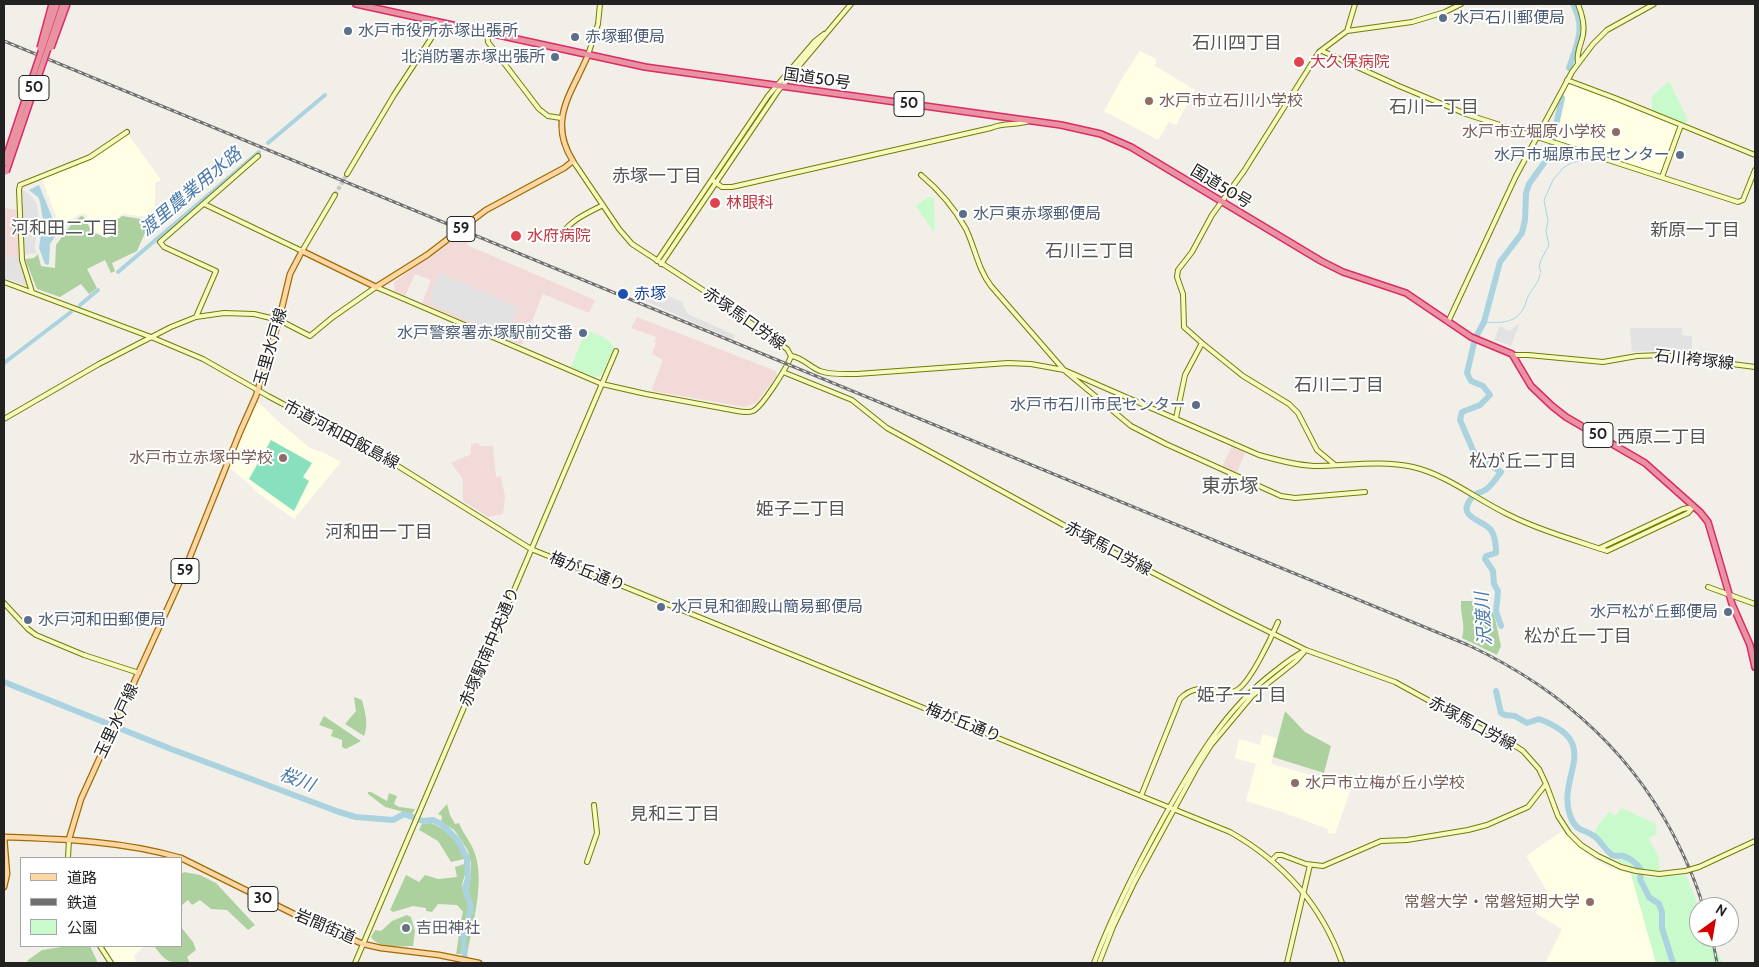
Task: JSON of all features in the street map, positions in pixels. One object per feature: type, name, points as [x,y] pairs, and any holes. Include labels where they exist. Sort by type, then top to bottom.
[{"type":"highway","points":[[37,66],[40,45],[52,4]]},
{"type":"highway","name":"50","points":[[4,163],[57,4]]},
{"type":"highway","name":"50","points":[[4,178],[62,4]]},
{"type":"highway","points":[[33,91],[44,68],[67,4]]},
{"type":"highway","name":"50","points":[[356,4],[487,33]]},
{"type":"highway","name":"国道50号","points":[[487,33],[672,72],[1005,117],[1101,134],[1152,158],[1222,202],[1333,267],[1406,294],[1471,337],[1514,355]]},
{"type":"highway","name":"50","points":[[1514,355],[1527,381],[1552,406],[1566,417],[1645,463],[1703,516],[1709,525],[1729,594],[1750,645],[1755,667]]},
{"type":"main road","points":[[573,161],[562,137],[561,118],[566,102],[588,55]]},
{"type":"main road","name":"59","points":[[376,288],[427,256],[486,210],[550,176],[573,161]]},
{"type":"main road","points":[[302,251],[376,288]]},
{"type":"main road","name":"玉里水戸線","points":[[69,839],[81,800],[192,553],[258,391],[279,320],[290,274],[302,251]]},
{"type":"main road","points":[[4,837],[7,874],[4,887]]},
{"type":"main road","name":"岩間街道","points":[[4,837],[69,839],[176,857]]},
{"type":"main road","name":"岩間街道","points":[[182,859],[290,913],[363,944],[479,963]]},
{"type":"street","points":[[588,55],[598,28],[600,4]]},
{"type":"street","points":[[661,264],[780,86],[815,40],[826,33],[851,4]]},
{"type":"street","points":[[1335,465],[1317,450],[1298,413],[1289,404],[1243,376],[1184,327],[1183,294],[1177,274],[1192,252],[1210,219],[1244,171],[1319,52],[1347,30],[1355,4]]},
{"type":"street","points":[[1347,30],[1412,22],[1445,12],[1461,4]]},
{"type":"street","points":[[1578,4],[1584,23],[1583,36],[1577,55],[1578,63]]},
{"type":"street","points":[[1448,322],[1510,188],[1567,80],[1578,63],[1607,30],[1654,4]]},
{"type":"street","points":[[347,174],[440,22]]},
{"type":"street","points":[[487,33],[488,42],[536,106],[546,114],[561,118]]},
{"type":"street","points":[[1322,51],[1391,83],[1466,114],[1740,202],[1753,181],[1755,170]]},
{"type":"street","points":[[1567,80],[1755,155]]},
{"type":"street","points":[[656,261],[768,96],[780,86]]},
{"type":"street","points":[[995,116],[999,124]]},
{"type":"street","points":[[999,124],[1005,117]]},
{"type":"street","points":[[712,180],[725,187],[732,187],[999,124],[1031,121]]},
{"type":"street","points":[[1662,177],[1681,125]]},
{"type":"street","points":[[32,292],[22,260],[20,185],[90,157],[127,132]]},
{"type":"street","points":[[196,317],[216,271],[164,247],[160,242],[258,156]]},
{"type":"street","name":"赤塚馬口労線","points":[[573,161],[628,240],[656,261],[726,305],[790,351],[792,356],[783,372],[852,400],[887,428],[1004,494],[1116,554],[1273,634],[1326,659],[1390,680],[1444,710],[1512,743],[1534,762],[1546,784],[1558,816],[1565,828],[1576,841],[1592,852],[1614,864],[1636,871],[1659,874],[1685,871],[1699,867],[1755,841]]},
{"type":"street","points":[[921,175],[948,203],[966,230],[986,280],[1064,370],[1131,426],[1274,494],[1295,498],[1364,492]]},
{"type":"street","points":[[204,204],[302,251],[335,195]]},
{"type":"street","points":[[562,234],[574,221],[603,205]]},
{"type":"street","name":"市道河和田飯島線","points":[[4,282],[151,337],[203,359],[258,391],[385,458],[531,549]]},
{"type":"street","points":[[4,420],[99,364],[184,321],[196,317],[224,313],[243,313],[279,320],[310,336],[333,317],[376,288],[602,384],[646,394],[752,412],[758,407],[783,372]]},
{"type":"street","points":[[1176,418],[1185,375],[1202,343]]},
{"type":"street","name":"赤塚駅南中央通り","points":[[355,963],[616,351]]},
{"type":"street","name":"石川袴塚線","points":[[1514,355],[1528,354],[1603,362],[1637,356],[1663,355],[1755,367]]},
{"type":"street","points":[[792,356],[798,357],[820,371],[847,374],[1008,363],[1039,365],[1064,370],[1249,451],[1272,459],[1309,465],[1374,463],[1413,467],[1441,477],[1514,517],[1607,551],[1688,513],[1694,507]]},
{"type":"street","points":[[1599,548],[1683,509],[1694,507]]},
{"type":"street","name":"梅が丘通り","points":[[531,549],[1230,832],[1257,848],[1272,860],[1304,892],[1323,920],[1342,963]]},
{"type":"street","points":[[1708,587],[1755,604]]},
{"type":"street","points":[[4,603],[36,635],[84,656],[139,673]]},
{"type":"street","points":[[1141,796],[1180,699],[1193,690],[1233,691],[1239,688],[1251,673],[1278,622]]},
{"type":"street","points":[[1099,963],[1112,927],[1200,753],[1229,715],[1249,693],[1270,675],[1306,650]]},
{"type":"street","points":[[1272,860],[1282,855],[1318,866],[1333,862],[1381,841],[1406,840],[1468,830],[1493,823],[1527,808],[1546,784]]},
{"type":"street","points":[[587,862],[597,833],[594,805]]},
{"type":"street","points":[[1094,963],[1122,896],[1172,809]]},
{"type":"street","points":[[68,857],[69,839]]},
{"type":"street","points":[[1287,963],[1310,865]]},
{"type":"street","points":[[101,947],[111,963]]},
{"type":"shaded area","name":"水戸市立石川小学校","points":[[1140,51],[1156,59],[1155,66],[1195,90],[1176,125],[1169,122],[1158,140],[1104,111]]},
{"type":"shaded area","name":"水戸市立堀原小学校","points":[[1569,84],[1615,100],[1678,126],[1661,173],[1659,174],[1556,141],[1557,137],[1555,136],[1564,92]]},
{"type":"shaded area","points":[[128,134],[161,180],[155,183],[155,210],[151,211],[149,217],[123,214],[110,223],[107,237],[91,229],[85,214],[79,214],[67,223],[62,232],[42,179],[90,159]]},
{"type":"shaded area","points":[[22,189],[37,204],[39,221],[35,244],[37,252],[24,255]]},
{"type":"shaded area","points":[[4,208],[17,210],[20,260],[27,286],[4,278]]},
{"type":"shaded area","points":[[456,237],[468,243],[467,245],[595,300],[589,313],[543,294],[523,343],[520,345],[422,303],[431,280],[415,274],[405,296],[395,291],[394,282]]},
{"type":"shaded area","points":[[4,257],[19,257],[25,279],[22,283],[4,278]]},
{"type":"shaded area","points":[[439,273],[519,307],[507,337],[431,304],[433,296],[430,295]]},
{"type":"shaded area","points":[[638,294],[645,296],[646,294],[664,303],[667,296],[681,301],[688,314],[735,335],[733,340],[636,297]]},
{"type":"shaded area","points":[[637,317],[776,371],[777,376],[756,403],[744,407],[652,391],[663,360],[652,354],[656,337],[631,328]]},
{"type":"shaded area","points":[[1520,323],[1511,346],[1494,340],[1500,326],[1509,331]]},
{"type":"shaded area","points":[[1630,328],[1682,328],[1682,335],[1692,336],[1692,354],[1663,350],[1632,352]]},
{"type":"shaded area","name":"水戸市立赤塚中学校","points":[[258,402],[310,448],[341,462],[294,519],[255,491],[253,487],[230,468],[244,427]]},
{"type":"shaded area","points":[[478,443],[480,446],[493,446],[496,477],[501,476],[505,497],[503,514],[488,517],[463,501],[463,479],[451,463],[471,454],[471,444]]},
{"type":"shaded area","points":[[1232,446],[1245,453],[1236,474],[1222,467]]},
{"type":"shaded area","name":"水戸市立梅が丘小学校","points":[[1263,734],[1278,739],[1271,764],[1352,786],[1335,834],[1328,833],[1328,829],[1246,801],[1256,764],[1235,758],[1239,739],[1264,746],[1260,744]]},
{"type":"shaded area","name":"常磐大学・常磐短期大学","points":[[1562,831],[1590,857],[1610,868],[1631,874],[1656,963],[1545,963],[1562,929],[1535,913],[1547,891],[1526,856]]},
{"type":"shaded area","points":[[105,947],[143,947],[134,956],[136,963],[113,963]]},
{"type":"green space","points":[[1669,81],[1688,120],[1685,123],[1652,111],[1652,96]]},
{"type":"green space","points":[[928,197],[934,198],[935,230],[933,231],[916,206]]},
{"type":"green space","points":[[81,216],[84,217],[92,232],[107,238],[111,236],[112,224],[122,216],[147,220],[148,226],[137,251],[112,263],[115,271],[111,273],[105,260],[87,269],[97,288],[89,294],[81,284],[60,297],[37,289],[25,259],[34,258],[38,254],[41,266],[55,268],[56,245],[70,226]]},
{"type":"green space","points":[[589,331],[611,342],[614,349],[602,374],[595,377],[571,367],[581,342]]},
{"type":"green space","points":[[271,440],[312,463],[303,477],[309,481],[294,511],[249,479]]},
{"type":"green space","points":[[1461,601],[1480,601],[1494,614],[1501,646],[1497,655],[1462,638]]},
{"type":"green space","points":[[354,697],[362,700],[366,722],[364,736],[345,724],[356,711]]},
{"type":"green space","points":[[1285,711],[1305,732],[1331,746],[1324,773],[1273,757]]},
{"type":"green space","points":[[324,716],[361,741],[346,749],[342,747],[342,740],[331,736],[333,730],[319,725]]},
{"type":"green space","points":[[368,792],[387,801],[389,793],[397,796],[394,804],[399,807],[415,809],[412,814],[385,807]]},
{"type":"green space","points":[[447,804],[455,824],[459,823],[472,846],[478,865],[477,904],[467,955],[465,938],[473,911],[468,889],[471,877],[471,863],[468,851],[458,835],[454,830],[441,822],[442,816],[438,814]]},
{"type":"green space","points":[[1622,808],[1656,824],[1657,834],[1648,838],[1658,855],[1660,870],[1649,870],[1620,863],[1609,848],[1594,835],[1596,828],[1609,812],[1615,816]]},
{"type":"green space","points":[[431,823],[444,830],[455,840],[465,860],[466,870],[462,886],[468,911],[461,934],[461,954],[456,954],[463,912],[457,905],[438,904],[432,912],[426,911],[426,908],[413,906],[393,912],[390,910],[406,875],[419,882],[425,875],[438,879],[457,877],[455,867],[464,864],[464,859],[451,862],[438,841],[419,830],[422,824]]},
{"type":"green space","points":[[184,872],[200,875],[216,883],[255,925],[248,930],[227,910],[211,909],[200,900],[192,905],[188,900],[182,905],[182,873]]},
{"type":"green space","points":[[1631,874],[1652,878],[1686,875],[1695,897],[1689,897],[1689,947],[1714,947],[1723,963],[1656,963]]},
{"type":"green space","points":[[407,915],[411,917],[415,931],[413,946],[384,945],[371,937],[375,930],[381,931],[392,921]]},
{"type":"green space","points":[[182,928],[193,942],[196,950],[187,957],[190,963],[172,962],[162,956],[155,947],[182,947]]},
{"type":"green space","points":[[61,947],[90,947],[98,963],[27,963],[28,960],[42,950]]},
{"type":"water","points":[[39,185],[58,232],[50,244],[48,265],[45,264],[39,248],[43,220],[40,202],[38,197],[29,190]]},
{"type":"waterway","name":"沢渡川","points":[[1569,68],[1580,28],[1573,4]]},
{"type":"waterway","name":"渡里農業用水路","points":[[268,143],[325,95]]},
{"type":"waterway","name":"沢渡川","points":[[1477,335],[1484,322],[1500,262],[1522,233],[1525,220],[1526,193],[1529,184],[1549,156],[1562,98]]},
{"type":"waterway","name":"渡里農業用水路","points":[[118,272],[259,152]]},
{"type":"waterway","points":[[1541,272],[1539,267],[1541,260],[1549,245],[1546,231],[1548,221],[1544,200],[1553,180],[1563,168],[1571,163],[1590,158],[1595,160]]},
{"type":"waterway","points":[[1484,322],[1506,322],[1520,314],[1540,274]]},
{"type":"waterway","name":"渡里農業用水路","points":[[80,305],[98,290]]},
{"type":"waterway","name":"渡里農業用水路","points":[[4,363],[71,312]]},
{"type":"waterway","name":"沢渡川","points":[[1474,343],[1467,373],[1471,381],[1483,386],[1490,395],[1480,405],[1462,412],[1460,420],[1476,457],[1501,472],[1489,487],[1472,497],[1467,506],[1467,511],[1469,515],[1488,527],[1493,535],[1496,553],[1486,556],[1485,559],[1493,571],[1494,584],[1498,591],[1496,611],[1501,626]]},
{"type":"waterway","name":"桜川","points":[[4,682],[171,749],[339,812],[356,817],[393,820],[404,814],[423,821],[433,820],[441,824],[457,839],[467,858],[468,878],[465,888],[471,907],[463,933],[465,963]]},
{"type":"waterway","name":"沢渡川","points":[[1496,691],[1501,713],[1515,716],[1527,723],[1539,719],[1559,729],[1570,739],[1574,750],[1574,762],[1568,788],[1567,803],[1573,823],[1599,840],[1612,855],[1628,858],[1641,870],[1640,879],[1649,897],[1659,904],[1662,912],[1662,928],[1673,963]]},
{"type":"tunnel","points":[[335,195],[347,174]]},
{"type":"railway","points":[[4,41],[1468,645],[1535,682],[1593,728],[1619,755],[1642,784],[1663,816],[1688,864],[1700,897]]},
{"type":"railway","points":[[1714,947],[1717,963]]},
{"type":"place","name":"水戸石川郵便局","points":[[1443,18]]},
{"type":"place","name":"水戸市役所赤塚出張所","points":[[348,31]]},
{"type":"place","name":"赤塚郵便局","points":[[575,37]]},
{"type":"place","name":"北消防署赤塚出張所","points":[[555,57]]},
{"type":"place","name":"大久保病院","points":[[1299,62]]},
{"type":"place","name":"水戸市立石川小学校","points":[[1149,101]]},
{"type":"place","name":"水戸市立堀原小学校","points":[[1616,132]]},
{"type":"place","name":"水戸市堀原市民センター","points":[[1680,155]]},
{"type":"place","name":"林眼科","points":[[715,203]]},
{"type":"place","name":"水戸東赤塚郵便局","points":[[963,214]]},
{"type":"place","name":"水府病院","points":[[516,236]]},
{"type":"place","name":"赤塚","points":[[623,294]]},
{"type":"place","name":"水戸警察署赤塚駅前交番","points":[[583,333]]},
{"type":"place","name":"水戸市石川市民センター","points":[[1196,405]]},
{"type":"place","name":"水戸市立赤塚中学校","points":[[283,458]]},
{"type":"place","name":"水戸見和御殿山簡易郵便局","points":[[661,607]]},
{"type":"place","name":"水戸松が丘郵便局","points":[[1728,612]]},
{"type":"place","name":"水戸河和田郵便局","points":[[28,620]]},
{"type":"place","name":"水戸市立梅が丘小学校","points":[[1295,783]]},
{"type":"place","name":"常磐大学・常磐短期大学","points":[[1590,902]]},
{"type":"place","name":"吉田神社","points":[[406,928]]},
{"type":"district","name":"石川四丁目","points":[[1237,44]]},
{"type":"district","name":"石川一丁目","points":[[1434,108]]},
{"type":"district","name":"赤塚一丁目","points":[[657,177]]},
{"type":"district","name":"河和田二丁目","points":[[65,229]]},
{"type":"district","name":"新原一丁目","points":[[1695,231]]},
{"type":"district","name":"石川三丁目","points":[[1090,252]]},
{"type":"district","name":"石川二丁目","points":[[1339,386]]},
{"type":"district","name":"西原二丁目","points":[[1662,438]]},
{"type":"district","name":"松が丘二丁目","points":[[1523,462]]},
{"type":"district","name":"東赤塚","points":[[1230,486]]},
{"type":"district","name":"姫子二丁目","points":[[801,510]]},
{"type":"district","name":"河和田一丁目","points":[[379,533]]},
{"type":"district","name":"松が丘一丁目","points":[[1578,637]]},
{"type":"district","name":"姫子一丁目","points":[[1242,696]]},
{"type":"district","name":"見和三丁目","points":[[675,815]]}]
